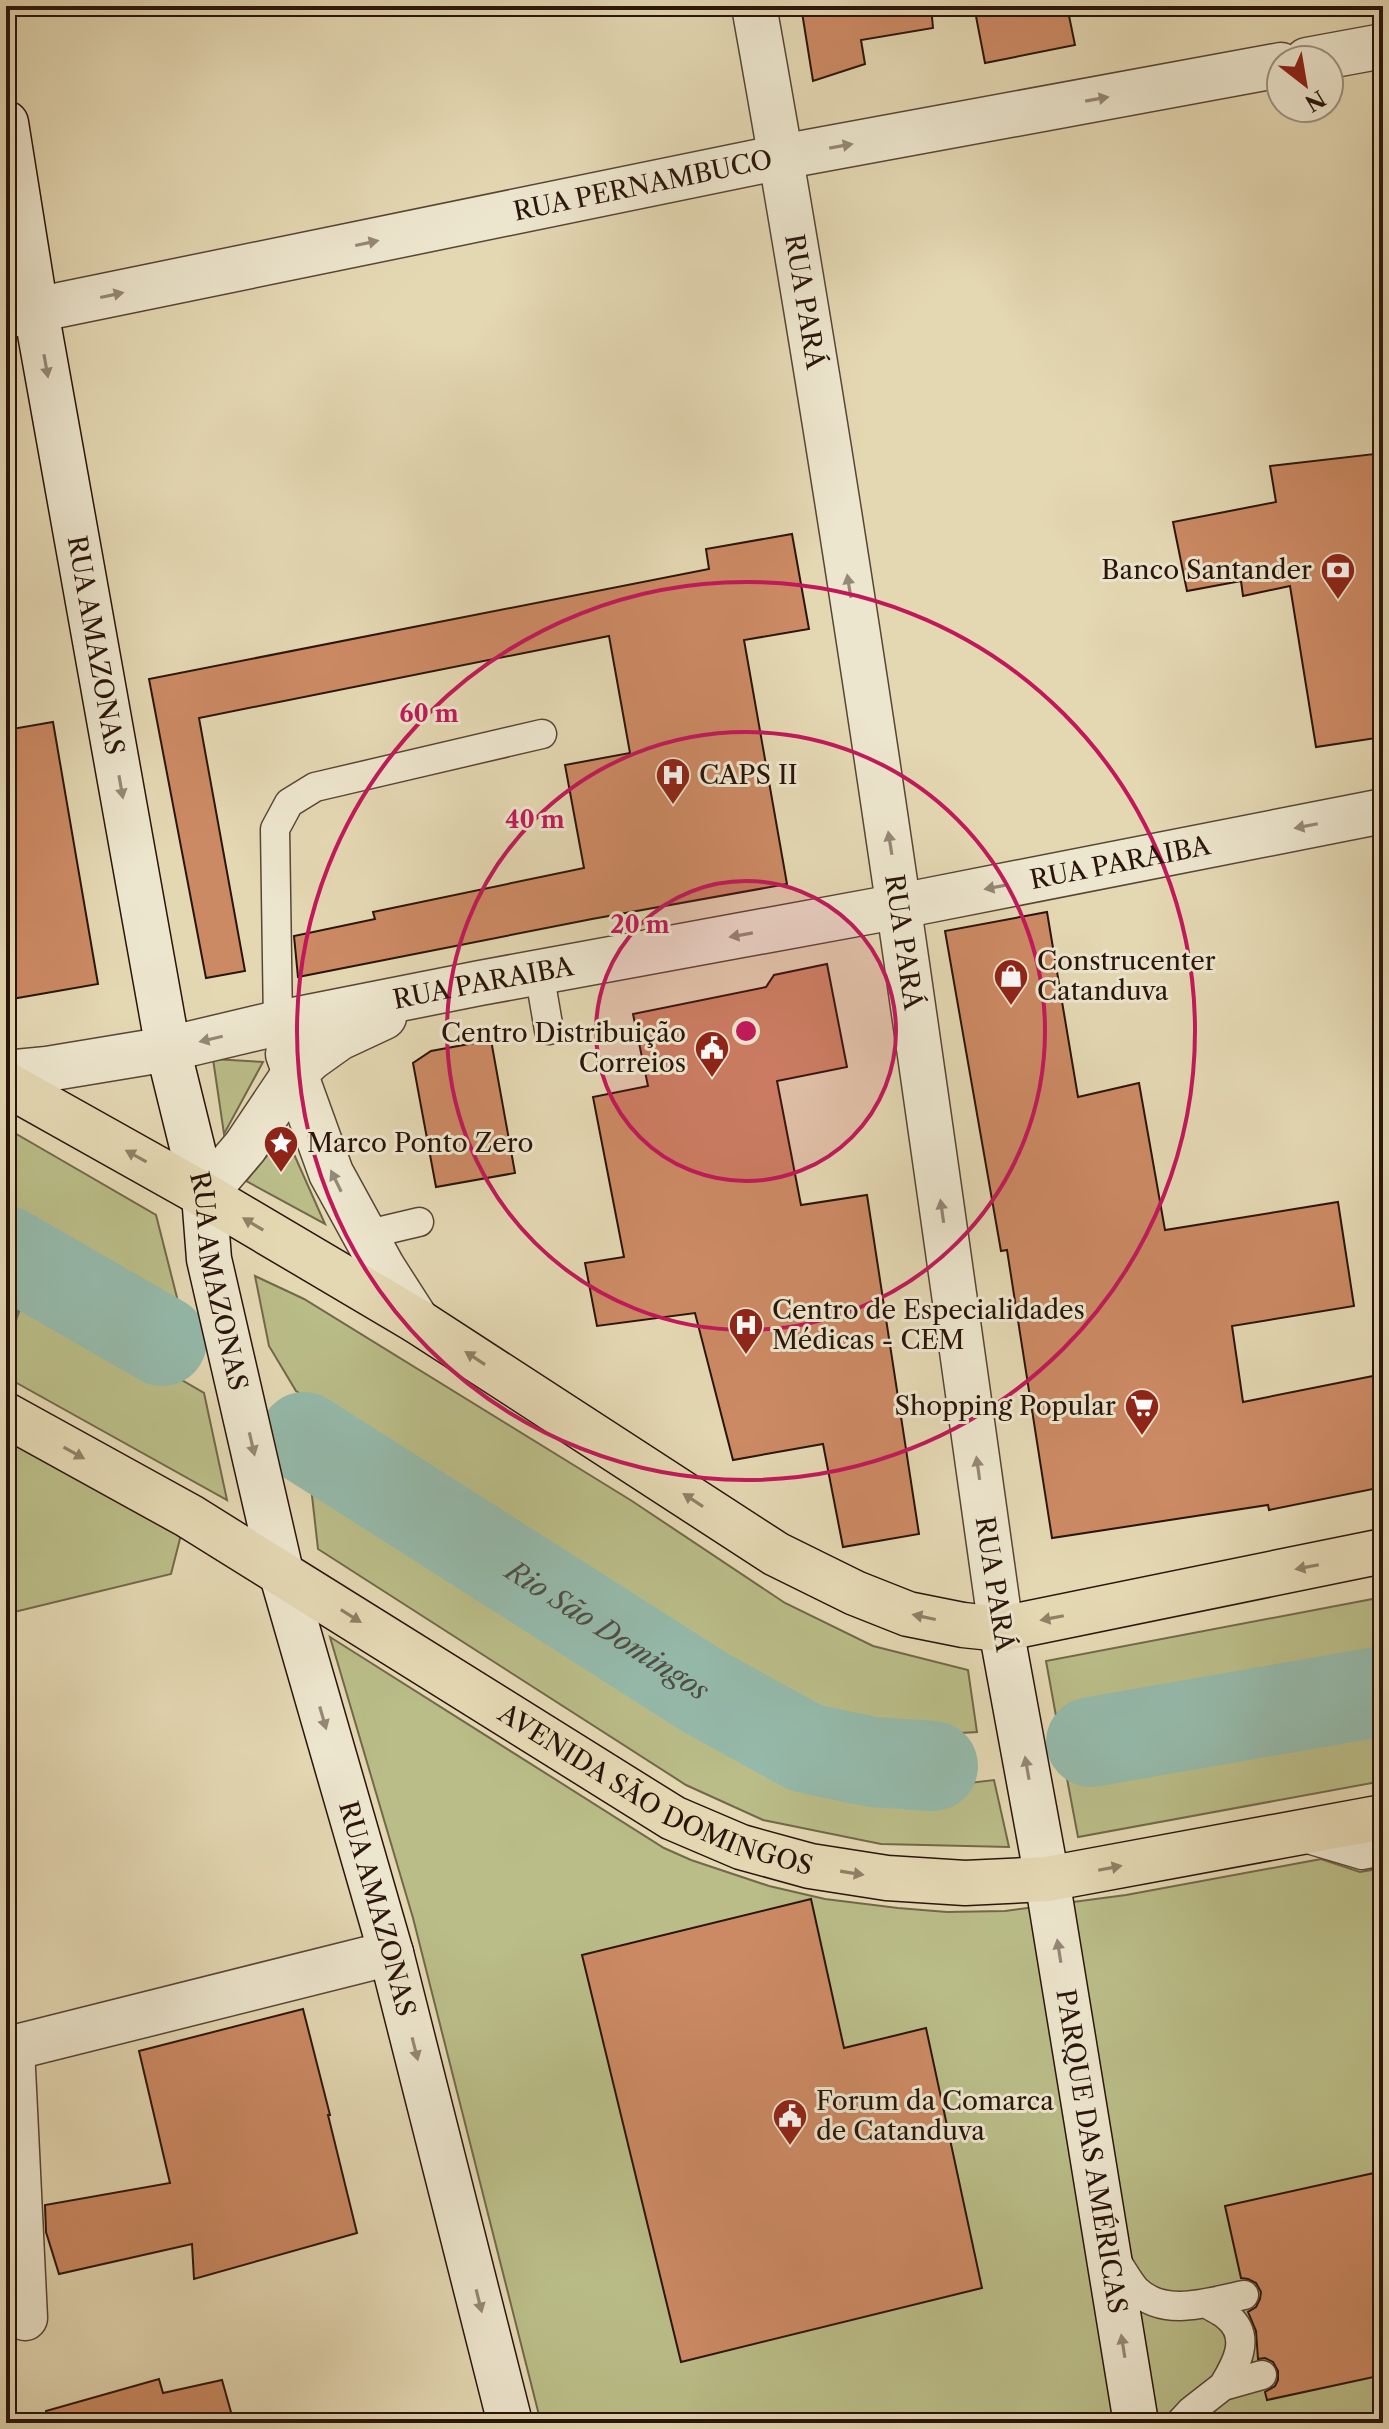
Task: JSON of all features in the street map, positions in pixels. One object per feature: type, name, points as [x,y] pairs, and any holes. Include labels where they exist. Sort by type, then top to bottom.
[{"type":"main road","points":[[6,1084],[204,1195],[417,1321],[776,1554],[855,1593],[908,1614],[963,1625],[1004,1645],[1383,1551]]},
{"type":"main road","name":"AVENIDA SÃO DOMINGOS","points":[[6,1415],[189,1516],[673,1818],[741,1847],[810,1866],[887,1878],[965,1883],[1044,1862],[1289,1834],[1383,1817]]},
{"type":"street","name":"RUA PARÁ","points":[[754,6],[781,157],[900,906],[1004,1645],[1044,1862]]},
{"type":"street","points":[[1345,53],[1383,46]]},
{"type":"street","name":"RUA PERNAMBUCO","points":[[21,314],[781,157],[1265,68]]},
{"type":"street","name":"RUA AMAZONAS","points":[[6,123],[21,314],[168,1049],[204,1195],[209,1259],[281,1572],[391,1953],[510,2423]]},
{"type":"street","name":"RUA PARAIBA","points":[[6,1073],[168,1049],[278,1023],[480,983],[900,906],[1383,811]]},
{"type":"street","points":[[204,1195],[245,1147],[294,1074],[311,1058],[339,1038],[381,1019],[480,983]]},
{"type":"street","points":[[278,1023],[331,1173],[364,1235],[417,1321]]},
{"type":"street","name":"PARQUE DAS AMÉRICAS","points":[[1044,1862],[1136,2423]]},
{"type":"street","points":[[25,2318],[12,2048],[391,1953]]},
{"type":"lane","points":[[278,1023],[275,829],[289,803],[315,787],[542,734]]},
{"type":"lane","points":[[539,972],[549,1030]]},
{"type":"lane","points":[[364,1235],[419,1222]]},
{"type":"lane","points":[[1289,1834],[1362,1855],[1383,1851]]},
{"type":"lane","points":[[1108,2249],[1138,2291],[1167,2307],[1244,2295]]},
{"type":"lane","points":[[1180,2423],[1223,2386],[1239,2361],[1241,2336],[1229,2317],[1206,2303]]},
{"type":"lane","points":[[1223,2386],[1262,2375]]},
{"type":"green space","points":[[213,1059],[263,1062],[224,1134]]},
{"type":"green space","points":[[6,1128],[156,1215],[185,1329],[6,1221]]},
{"type":"green space","points":[[285,1134],[325,1224],[246,1181]]},
{"type":"green space","points":[[255,1276],[304,1299],[632,1501],[785,1603],[873,1646],[968,1670],[977,1732],[910,1736],[833,1722],[740,1675],[296,1391],[269,1346]]},
{"type":"green space","points":[[6,1278],[204,1393],[227,1500],[6,1377]]},
{"type":"green space","points":[[6,1426],[184,1523],[171,1574],[6,1614]]},
{"type":"green space","points":[[309,1469],[792,1772],[884,1793],[994,1780],[1009,1847],[881,1844],[763,1820],[686,1785],[318,1549]]},
{"type":"green space","points":[[1383,1597],[1383,1653],[1056,1716],[1046,1661]]},
{"type":"green space","points":[[330,1637],[664,1848],[769,1886],[825,1899],[947,1912],[1005,1911],[1126,1895],[1321,1859],[1360,1872],[1383,1868],[1383,2412],[1333,2423],[541,2423],[413,1918]]},
{"type":"green space","points":[[1383,1710],[1383,1781],[1078,1837],[1065,1768]]},
{"type":"building","points":[[801,6],[931,6],[933,28],[861,40],[865,64],[813,81]]},
{"type":"building","points":[[974,6],[1067,6],[1075,45],[985,63]]},
{"type":"building","name":"Banco Santander","points":[[1383,453],[1383,737],[1316,747],[1290,586],[1243,596],[1241,581],[1187,591],[1173,522],[1276,502],[1270,466]]},
{"type":"building","points":[[792,534],[809,629],[744,640],[787,884],[298,977],[294,936],[375,919],[373,912],[584,868],[565,765],[630,753],[609,636],[199,718],[245,971],[206,978],[149,679],[709,569],[706,549]]},
{"type":"building","points":[[53,722],[98,984],[6,1000],[6,730]]},
{"type":"building","points":[[1047,912],[1078,1097],[1139,1083],[1165,1230],[1338,1202],[1354,1306],[1232,1326],[1243,1402],[1383,1374],[1383,1487],[1269,1510],[1268,1505],[1052,1538],[1007,1250],[1001,1251],[945,931]]},
{"type":"building","points":[[827,964],[847,1067],[777,1081],[801,1205],[867,1195],[919,1534],[843,1547],[823,1444],[733,1460],[695,1313],[597,1326],[585,1263],[624,1257],[593,1097],[648,1086],[633,1014],[766,987],[774,975]]},
{"type":"building","points":[[491,1040],[515,1173],[436,1187],[413,1063],[431,1051]]},
{"type":"building","name":"Forum da Comarca de Catanduva","points":[[811,1899],[844,2048],[926,2028],[982,2288],[681,2362],[582,1955]]},
{"type":"building","points":[[303,2009],[357,2233],[194,2279],[192,2244],[59,2274],[46,2232],[45,2205],[170,2183],[139,2051]]},
{"type":"building","points":[[1383,2171],[1383,2375],[1267,2400],[1265,2392],[1275,2386],[1278,2371],[1273,2362],[1258,2359],[1256,2331],[1248,2312],[1256,2307],[1261,2292],[1256,2283],[1241,2278],[1225,2206]]},
{"type":"building","points":[[159,2379],[163,2393],[222,2380],[234,2423],[47,2423],[46,2411]]},
{"type":"waterway","name":"Rio São Domingos","points":[[6,1251],[162,1341]]},
{"type":"waterway","points":[[6,1331],[29,1265]]},
{"type":"waterway","name":"Rio São Domingos","points":[[304,1437],[706,1693],[806,1748],[872,1762],[933,1766]]},
{"type":"waterway","name":"Rio São Domingos","points":[[1091,1742],[1383,1691]]},
{"type":"place","name":"Banco Santander","points":[[1338,601]]},
{"type":"place","name":"CAPS II","points":[[673,806]]},
{"type":"place","name":"Construcenter Catanduva","points":[[1011,1007]]},
{"type":"place","name":"Centro Distribuição Correios","points":[[712,1079]]},
{"type":"place","name":"Marco Ponto Zero","points":[[281,1174]]},
{"type":"place","name":"Centro de Especialidades Médicas - CEM","points":[[746,1356]]},
{"type":"place","name":"Shopping Popular","points":[[1142,1437]]},
{"type":"place","name":"Forum da Comarca de Catanduva","points":[[790,2147]]}]
